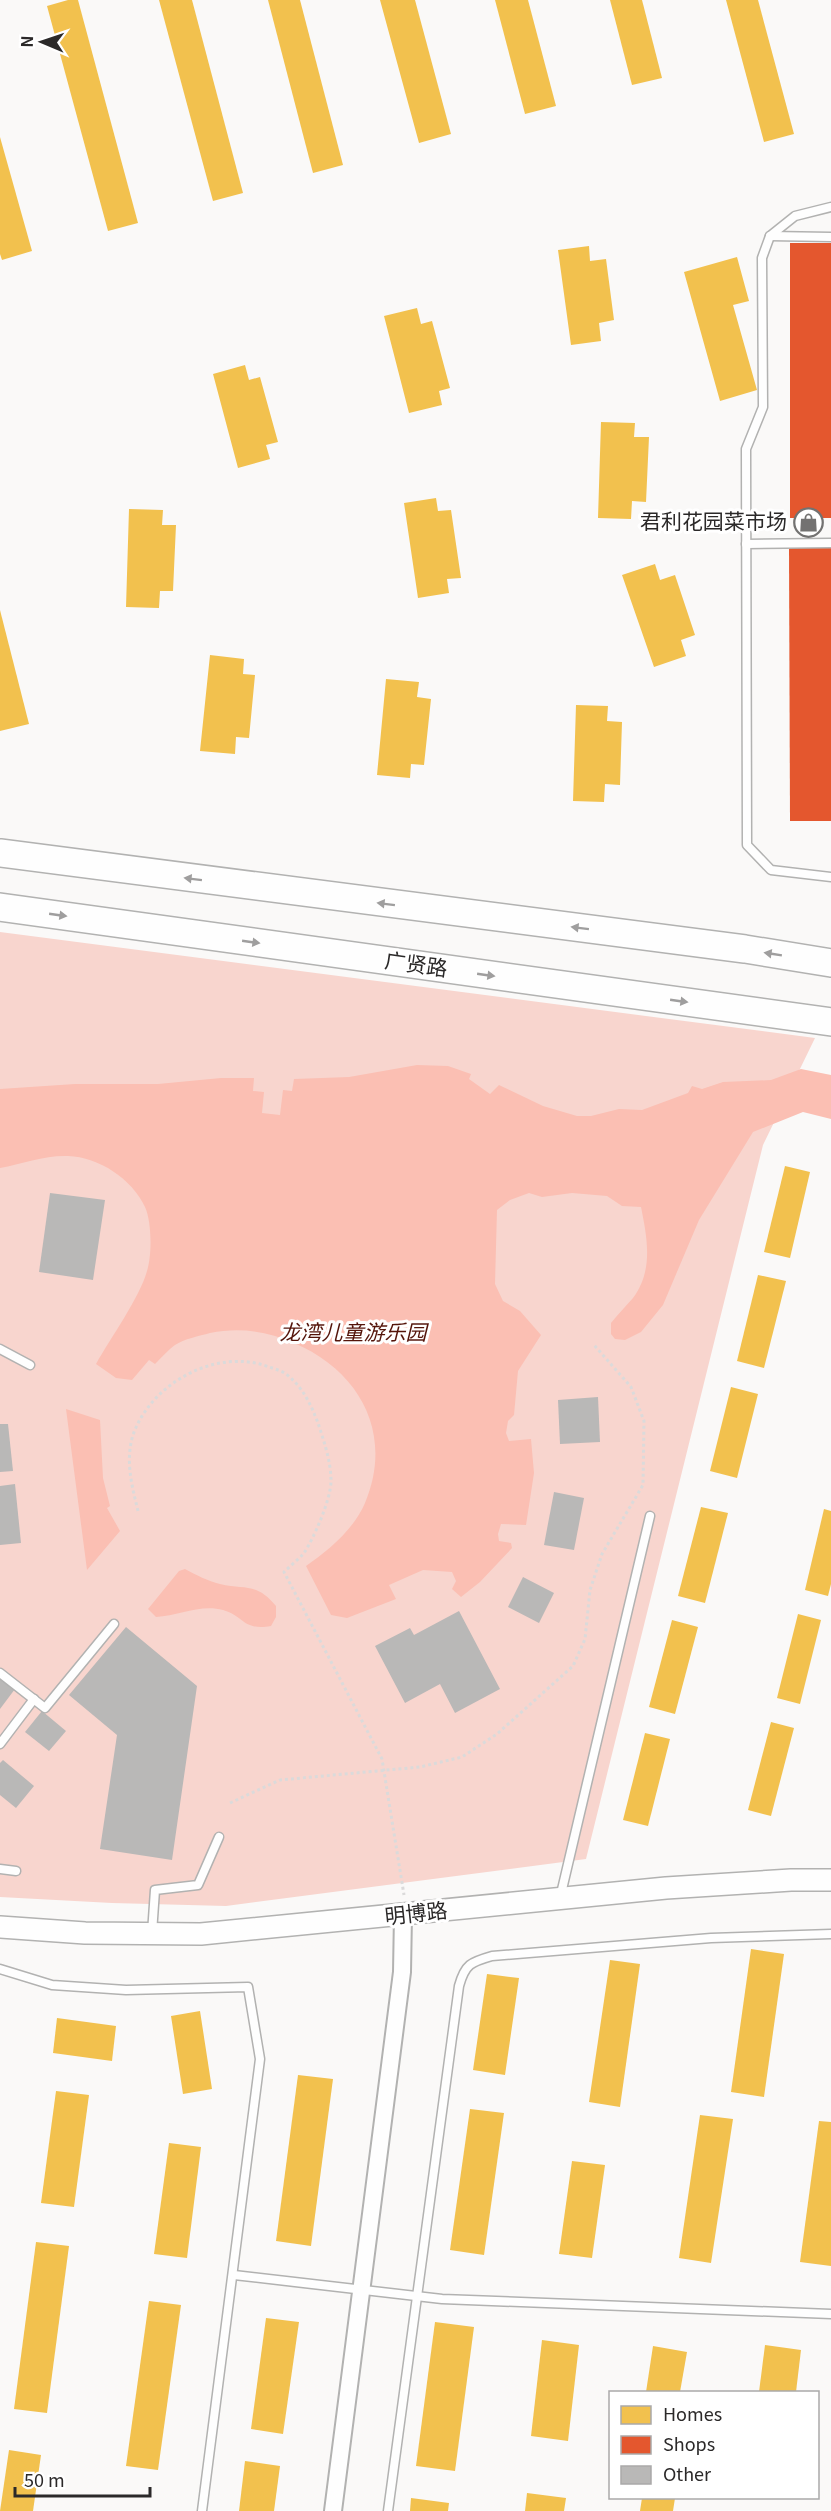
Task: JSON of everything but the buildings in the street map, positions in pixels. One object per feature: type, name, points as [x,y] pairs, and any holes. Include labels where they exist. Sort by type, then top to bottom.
[{"type":"main road","points":[[0,853],[831,963]]},
{"type":"main road","name":"广贤路","points":[[0,908],[831,1022]]},
{"type":"street","name":"明博路","points":[[0,1927],[85,1934],[201,1934],[666,1888],[791,1880],[831,1880]]},
{"type":"street","points":[[333,2511],[402,1972],[406,1915]]},
{"type":"lane","points":[[831,207],[795,216],[770,236],[762,258],[762,407],[746,448],[747,844],[771,870],[831,877]]},
{"type":"lane","points":[[770,236],[831,237]]},
{"type":"lane","points":[[746,544],[831,543]]},
{"type":"lane","points":[[0,1349],[30,1365]]},
{"type":"lane","points":[[560,1899],[650,1516]]},
{"type":"lane","points":[[0,1673],[45,1708],[114,1624]]},
{"type":"lane","points":[[0,1744],[34,1700]]},
{"type":"lane","points":[[152,1934],[155,1890],[198,1885],[219,1837]]},
{"type":"lane","points":[[0,1869],[16,1871]]},
{"type":"lane","points":[[388,2511],[459,1986],[463,1971],[473,1962],[492,1956],[711,1938],[831,1934]]},
{"type":"lane","points":[[0,1969],[52,1985],[126,1990],[248,1987],[260,2059],[234,2276],[202,2511]]},
{"type":"lane","points":[[234,2276],[442,2300],[831,2314]]},
{"type":"path","points":[[230,1803],[280,1780],[420,1767],[462,1757],[497,1734],[573,1666],[585,1639],[590,1590],[602,1554],[643,1485],[644,1421],[632,1387],[594,1345]]},
{"type":"path","points":[[138,1511],[128,1471],[133,1436],[146,1408],[169,1386],[193,1372],[220,1363],[253,1361],[286,1374],[309,1399],[325,1442],[331,1482],[321,1517],[304,1553],[284,1572],[382,1759],[406,1915]]},
{"type":"green space","name":"龙湾儿童游乐园","points":[[0,932],[815,1038],[763,1145],[586,1859],[226,1906],[0,1897]]},
{"type":"shaded area","points":[[417,1065],[448,1066],[471,1074],[469,1079],[490,1094],[499,1085],[543,1106],[577,1116],[591,1116],[619,1109],[642,1110],[688,1093],[692,1086],[702,1089],[723,1082],[771,1080],[801,1069],[831,1075],[831,1119],[803,1112],[753,1132],[699,1220],[663,1305],[641,1332],[625,1340],[615,1339],[611,1334],[611,1323],[633,1298],[644,1276],[647,1242],[641,1207],[622,1206],[607,1196],[572,1193],[542,1197],[529,1193],[510,1200],[497,1210],[495,1284],[503,1301],[520,1311],[541,1335],[518,1371],[514,1415],[508,1421],[506,1433],[509,1441],[531,1439],[534,1473],[526,1525],[501,1524],[498,1534],[499,1541],[511,1543],[512,1548],[480,1582],[461,1597],[452,1589],[456,1581],[452,1572],[423,1570],[389,1585],[396,1599],[347,1618],[331,1615],[306,1566],[348,1530],[365,1503],[373,1477],[375,1453],[373,1429],[365,1408],[353,1388],[337,1370],[317,1355],[284,1339],[253,1331],[221,1331],[183,1341],[172,1347],[155,1364],[149,1360],[132,1380],[116,1378],[96,1364],[131,1305],[147,1271],[150,1239],[145,1207],[132,1187],[113,1171],[80,1157],[43,1158],[0,1168],[0,1089],[75,1084],[158,1084],[221,1078],[254,1078],[253,1091],[264,1092],[262,1113],[280,1115],[283,1090],[292,1091],[294,1079],[349,1077]]},
{"type":"shaded area","points":[[66,1409],[100,1420],[103,1478],[110,1506],[107,1508],[120,1531],[87,1570]]},
{"type":"shaded area","points":[[185,1569],[216,1583],[250,1588],[262,1593],[276,1606],[276,1617],[271,1626],[249,1625],[223,1610],[206,1608],[156,1617],[148,1609],[179,1571]]},
{"type":"place","name":"君利花园菜市场","points":[[808,522]]}]
